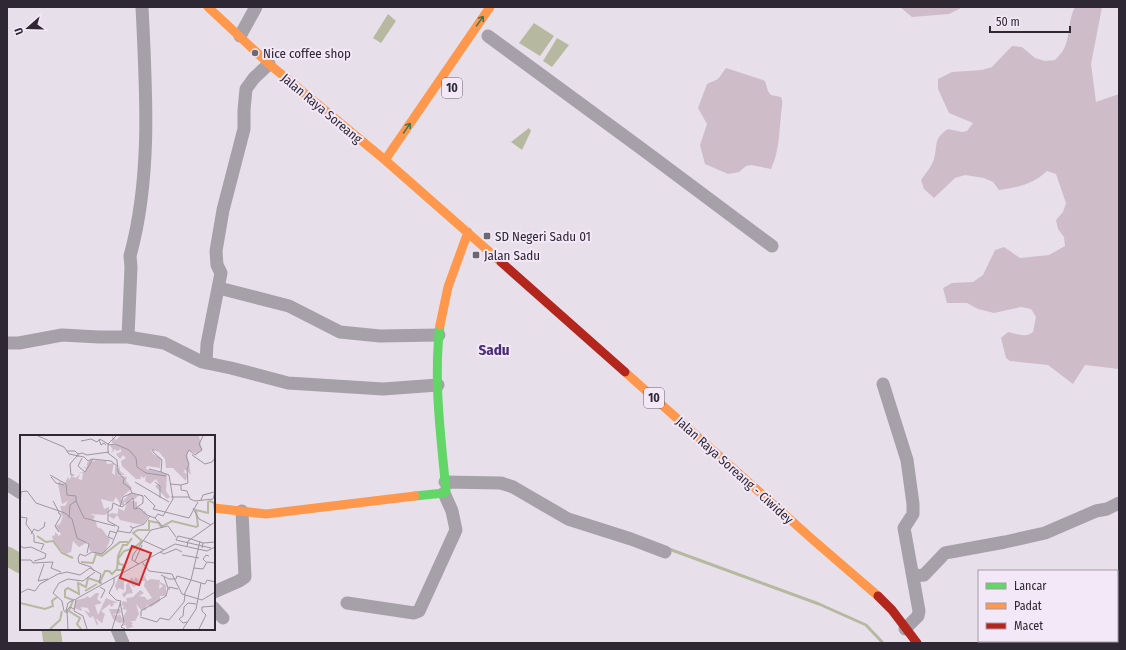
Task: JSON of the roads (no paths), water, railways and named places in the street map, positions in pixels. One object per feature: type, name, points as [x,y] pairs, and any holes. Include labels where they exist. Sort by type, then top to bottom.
[{"type":"main road","name":"Jalan Raya Soreang","points":[[208,7],[270,64],[385,160]]},
{"type":"main road","name":"10","points":[[385,160],[490,7]]},
{"type":"main road","name":"Jalan Raya Soreang - Ciwidey","points":[[385,160],[399,167],[468,232],[806,534],[870,588],[892,610],[917,643]]},
{"type":"main road","points":[[215,508],[242,510],[266,514],[444,488],[438,386],[440,335],[443,306],[453,268],[468,232]]},
{"type":"street","points":[[128,337],[131,268],[130,256],[144,184],[146,89],[142,7]]},
{"type":"street","points":[[240,36],[256,7]]},
{"type":"street","points":[[487,36],[624,135],[772,246]]},
{"type":"street","points":[[206,363],[207,344],[222,273],[217,266],[216,252],[223,210],[244,129],[246,89],[254,78],[270,64]]},
{"type":"street","points":[[219,288],[240,292],[289,306],[340,332],[380,336],[440,335]]},
{"type":"street","points":[[7,343],[19,343],[62,335],[128,337],[164,343],[206,363],[296,384],[383,389],[438,386]]},
{"type":"street","points":[[883,384],[906,460],[913,504],[913,514],[904,528],[919,611],[918,616],[905,628]]},
{"type":"street","points":[[347,603],[412,613],[417,613],[419,611],[456,530],[444,488],[501,483],[513,487],[568,519],[631,539],[665,552]]},
{"type":"street","points":[[7,484],[20,492]]},
{"type":"street","points":[[913,576],[924,575],[945,553],[1044,533],[1119,503]]},
{"type":"street","points":[[215,592],[245,577],[242,510]]},
{"type":"street","points":[[215,609],[223,618]]},
{"type":"street","points":[[117,630],[123,643]]},
{"type":"waterway","points":[[669,549],[819,604],[866,625],[883,643]]},
{"type":"waterway","points":[[7,556],[20,563]]},
{"type":"waterway","points":[[51,630],[53,643]]},
{"type":"place","name":"Nice coffee shop","points":[[255,53]]},
{"type":"place","name":"SD Negeri Sadu 01","points":[[487,236]]},
{"type":"place","name":"Jalan Sadu","points":[[476,255]]},
{"type":"district","name":"Sadu","points":[[494,350]]}]
